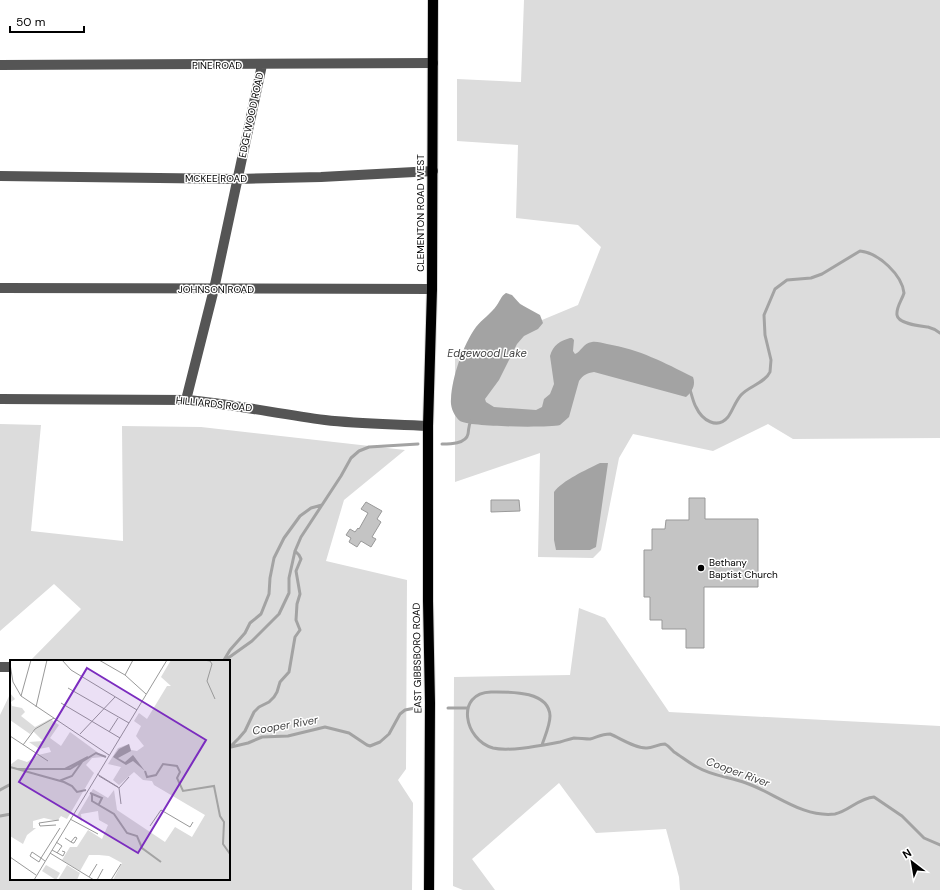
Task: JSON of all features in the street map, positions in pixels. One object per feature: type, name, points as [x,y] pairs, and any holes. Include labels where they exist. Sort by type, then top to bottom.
[{"type":"main road","name":"CLEMENTON ROAD WEST","points":[[428,426],[432,289],[433,0]]},
{"type":"main road","name":"EAST GIBBSBORO ROAD","points":[[428,426],[428,601],[430,703],[429,890]]},
{"type":"street","name":"PINE ROAD","points":[[0,65],[262,65],[433,63]]},
{"type":"street","name":"EDGEWOOD ROAD","points":[[186,400],[214,289],[262,65]]},
{"type":"street","name":"MCKEE ROAD","points":[[0,176],[238,179],[321,177],[433,171]]},
{"type":"street","name":"JOHNSON ROAD","points":[[0,288],[432,289]]},
{"type":"street","name":"HILLIARDS ROAD","points":[[0,399],[186,400],[216,403],[323,420],[364,424],[428,426]]},
{"type":"shaded area","points":[[524,0],[940,0],[940,438],[793,439],[768,424],[713,451],[633,434],[619,458],[601,550],[593,558],[538,557],[540,453],[455,482],[455,353],[463,353],[506,293],[542,320],[578,305],[601,247],[578,225],[516,218],[518,145],[457,141],[457,79],[521,82]]},
{"type":"shaded area","points":[[0,424],[41,425],[31,531],[123,541],[122,426],[201,427],[405,450],[344,500],[326,561],[407,580],[406,769],[398,780],[413,803],[412,890],[0,890],[0,715],[10,694],[10,880],[230,880],[230,660],[31,660],[81,609],[54,584],[0,631]]},
{"type":"shaded area","points":[[579,608],[605,618],[669,712],[940,726],[940,890],[680,890],[679,877],[666,829],[596,833],[559,783],[472,859],[495,890],[463,890],[453,886],[454,677],[570,675]]},
{"type":"water","name":"Edgewood Lake","points":[[506,293],[512,295],[520,304],[540,315],[543,323],[538,329],[524,336],[517,344],[499,380],[485,399],[486,402],[494,407],[536,410],[542,407],[544,399],[550,394],[554,384],[550,356],[551,352],[557,344],[570,338],[574,340],[573,351],[575,354],[586,344],[595,342],[631,350],[652,357],[693,377],[694,386],[692,391],[686,397],[594,372],[585,375],[579,381],[569,417],[560,425],[478,425],[460,421],[456,417],[451,405],[452,390],[459,362],[471,334],[481,321],[495,308]]},
{"type":"water","points":[[600,463],[608,463],[596,547],[590,550],[556,550],[554,540],[554,492],[569,479]]},
{"type":"building","name":"Bethany Baptist Church","points":[[689,498],[705,498],[705,519],[758,519],[758,587],[704,587],[704,648],[686,648],[686,629],[662,629],[662,620],[650,620],[650,597],[644,597],[644,550],[652,550],[652,529],[665,529],[666,520],[689,520]]},
{"type":"building","points":[[491,500],[519,500],[520,511],[491,512]]},
{"type":"building","points":[[366,502],[382,511],[377,519],[381,522],[372,537],[376,539],[371,547],[361,541],[357,547],[349,542],[351,538],[346,535],[350,529],[355,532],[358,528],[359,529],[368,513],[361,509]]},
{"type":"waterway","points":[[690,390],[695,405],[702,416],[710,422],[719,423],[724,421],[741,395],[748,389],[761,382],[770,372],[771,360],[765,335],[764,315],[775,289],[787,280],[811,278],[822,274],[860,251],[882,260],[899,279],[904,293],[897,309],[898,318],[901,321],[915,325],[930,327],[940,333]]},
{"type":"waterway","points":[[442,444],[457,443],[464,440],[467,437],[471,421]]},
{"type":"waterway","points":[[225,660],[252,641],[279,614],[289,593],[289,578],[295,551],[301,537],[351,458],[359,451],[369,447],[418,444]]},
{"type":"waterway","points":[[224,660],[230,650],[245,633],[250,623],[261,614],[269,594],[270,578],[274,558],[284,538],[300,516],[311,508],[322,505]]},
{"type":"waterway","points":[[230,747],[245,731],[254,712],[274,697],[280,682],[289,672],[295,637],[300,630],[296,620],[297,604],[300,594],[296,571],[301,559],[295,551]]},
{"type":"waterway","name":"Cooper River","points":[[542,745],[550,719],[548,708],[543,701],[526,694],[507,692],[480,694],[472,700],[468,708],[470,727],[475,736],[483,743],[493,748],[526,748],[560,742],[574,738],[590,739],[610,734],[643,748],[665,744],[691,764],[703,770],[757,787],[789,804],[811,812],[835,814],[864,800],[874,797],[902,816],[924,838],[940,845]]},
{"type":"waterway","name":"Cooper River","points":[[231,747],[248,743],[262,737],[288,736],[325,727],[349,733],[370,746],[380,742],[389,734],[400,714],[405,710],[420,707]]},
{"type":"waterway","name":"Cooper River","points":[[448,708],[468,708]]},
{"type":"waterway","points":[[0,790],[10,785]]},
{"type":"waterway","name":"Cooper River","points":[[0,816],[10,814]]},
{"type":"place","name":"Bethany Baptist Church","points":[[701,568]]}]
